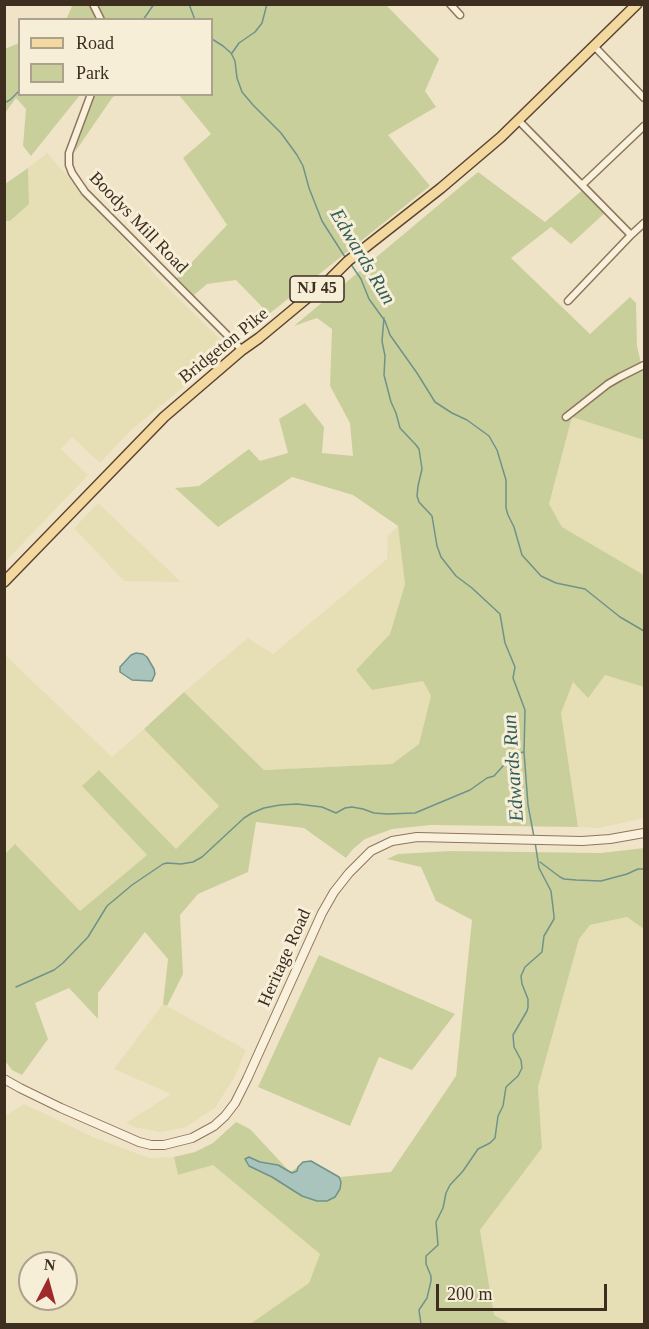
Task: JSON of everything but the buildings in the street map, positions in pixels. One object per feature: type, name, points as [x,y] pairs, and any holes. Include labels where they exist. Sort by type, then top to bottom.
[{"type":"main road","name":"Bridgeton Pike","points":[[4,582],[164,417],[348,261],[441,188],[519,121],[637,4]]},
{"type":"street","points":[[93,4],[100,18]]},
{"type":"street","points":[[450,4],[460,15]]},
{"type":"street","points":[[594,46],[645,98]]},
{"type":"street","name":"Boodys Mill Road","points":[[90,96],[69,153],[72,173],[85,192],[242,351]]},
{"type":"street","points":[[519,121],[632,235]]},
{"type":"street","points":[[583,184],[645,126]]},
{"type":"street","points":[[568,301],[645,223]]},
{"type":"street","points":[[566,417],[620,376],[645,365]]},
{"type":"street","name":"Heritage Road","points":[[4,1079],[139,1142],[151,1145],[186,1141],[209,1130],[235,1103],[322,913],[348,873],[366,855],[384,844],[408,838],[601,840],[645,833]]},
{"type":"shaded area","points":[[47,153],[159,279],[230,349],[131,430],[100,463],[72,437],[61,449],[88,475],[5,562],[5,221],[10,221],[29,204],[28,168]]},
{"type":"shaded area","points":[[572,417],[644,440],[644,575],[562,527],[549,504]]},
{"type":"shaded area","points":[[98,503],[181,582],[124,581],[74,528]]},
{"type":"shaded area","points":[[398,526],[405,583],[390,634],[356,670],[372,690],[423,681],[431,696],[419,744],[392,764],[264,770],[184,692],[248,638],[273,654],[387,559],[388,535]]},
{"type":"shaded area","points":[[5,655],[112,757],[144,729],[219,806],[176,849],[99,770],[82,786],[147,855],[80,911],[16,845],[5,854]]},
{"type":"shaded area","points":[[605,675],[644,687],[644,818],[599,828],[578,827],[561,713],[573,681]]},
{"type":"shaded area","points":[[627,917],[644,929],[644,1324],[510,1324],[494,1315],[480,1230],[542,1148],[538,1087],[579,939],[590,925]]},
{"type":"shaded area","points":[[163,1004],[246,1050],[235,1076],[215,1108],[186,1127],[161,1132],[134,1127],[126,1123],[171,1094],[114,1069]]},
{"type":"shaded area","points":[[24,1104],[93,1137],[149,1158],[174,1157],[178,1175],[213,1165],[320,1254],[309,1283],[250,1324],[5,1324],[5,1116]]},
{"type":"green space","points":[[73,4],[386,5],[439,59],[425,91],[436,107],[388,135],[430,186],[269,314],[236,280],[207,284],[194,295],[177,278],[227,225],[183,158],[211,134],[180,96],[213,96],[213,18],[67,18]]},
{"type":"green space","points":[[18,43],[18,96],[79,96],[31,156],[23,146],[26,109],[16,98],[5,113],[5,49]]},
{"type":"green space","points":[[87,96],[115,96],[112,98],[75,152]]},
{"type":"green space","points":[[28,168],[29,204],[10,221],[5,221],[5,184]]},
{"type":"green space","points":[[478,172],[545,222],[585,188],[607,211],[571,244],[551,227],[511,258],[590,334],[630,297],[636,303],[637,346],[644,377],[644,440],[572,417],[549,504],[562,527],[644,575],[644,687],[605,675],[588,698],[573,682],[561,713],[578,827],[431,825],[392,829],[365,839],[346,858],[304,828],[256,822],[248,872],[198,894],[180,915],[183,974],[167,1006],[163,1004],[168,959],[145,932],[98,993],[98,1019],[69,988],[35,1003],[48,1039],[22,1075],[12,1070],[5,1061],[5,854],[15,844],[80,911],[147,855],[82,786],[99,770],[176,849],[219,806],[144,729],[184,692],[264,770],[392,764],[419,744],[431,696],[423,681],[372,690],[356,670],[390,634],[405,584],[398,526],[353,495],[292,477],[218,527],[175,488],[199,486],[249,449],[260,461],[288,453],[279,419],[305,403],[324,427],[322,453],[353,456],[350,423],[330,386],[332,329],[317,318],[294,326]]},
{"type":"green space","points":[[644,848],[644,929],[627,917],[590,925],[579,939],[538,1087],[542,1148],[480,1230],[494,1315],[510,1324],[250,1324],[309,1283],[320,1254],[213,1165],[178,1175],[174,1157],[195,1152],[213,1143],[236,1122],[250,1129],[290,1172],[308,1161],[340,1177],[391,1172],[456,1076],[472,920],[436,901],[421,867],[387,859],[398,854],[450,851],[601,853]]},
{"type":"green space","points":[[319,955],[455,1014],[412,1070],[379,1057],[350,1126],[258,1087]]},
{"type":"water","points":[[136,653],[147,657],[154,669],[155,674],[152,681],[132,680],[120,672],[120,667]]},
{"type":"water","points":[[249,1157],[260,1162],[278,1165],[292,1173],[297,1171],[303,1162],[311,1161],[339,1177],[340,1189],[335,1197],[327,1201],[317,1201],[302,1196],[249,1166],[245,1159]]},
{"type":"waterway","points":[[144,18],[154,4]]},
{"type":"waterway","name":"Edwards Run","points":[[189,4],[194,18]]},
{"type":"waterway","points":[[232,53],[239,43],[255,32],[262,23],[267,4]]},
{"type":"waterway","name":"Edwards Run","points":[[213,40],[231,53],[242,92],[281,133],[297,155],[322,221],[345,257]]},
{"type":"waterway","points":[[4,103],[18,92]]},
{"type":"waterway","points":[[350,263],[361,279],[369,299],[385,321],[390,335],[435,402],[467,420],[489,436],[497,450],[506,480],[506,508],[522,555],[541,576],[556,583],[585,589],[620,617],[644,631]]},
{"type":"waterway","name":"Edwards Run","points":[[384,318],[382,341],[385,356],[384,375],[400,428],[419,449],[422,469],[417,496],[419,502],[432,516],[441,557],[456,576],[500,614],[505,643],[515,667],[513,678],[525,710],[524,752],[528,805],[534,837]]},
{"type":"waterway","points":[[16,987],[54,970],[63,963],[88,937],[107,906],[132,885],[163,864],[193,862],[202,857],[252,813],[264,808],[297,804],[322,807],[336,813],[352,807],[374,813],[415,813],[470,790],[494,776],[511,757],[523,752]]},
{"type":"waterway","name":"Edwards Run","points":[[421,1324],[419,1310],[427,1298],[431,1281],[426,1256],[438,1245],[436,1222],[443,1208],[446,1193],[478,1149],[495,1138],[506,1087],[518,1076],[522,1068],[521,1060],[514,1047],[513,1035],[528,1007],[521,976],[525,967],[542,952],[544,936],[554,919],[551,891],[539,868],[535,842]]},
{"type":"waterway","points":[[540,862],[560,877],[576,880],[601,881],[644,869]]}]
